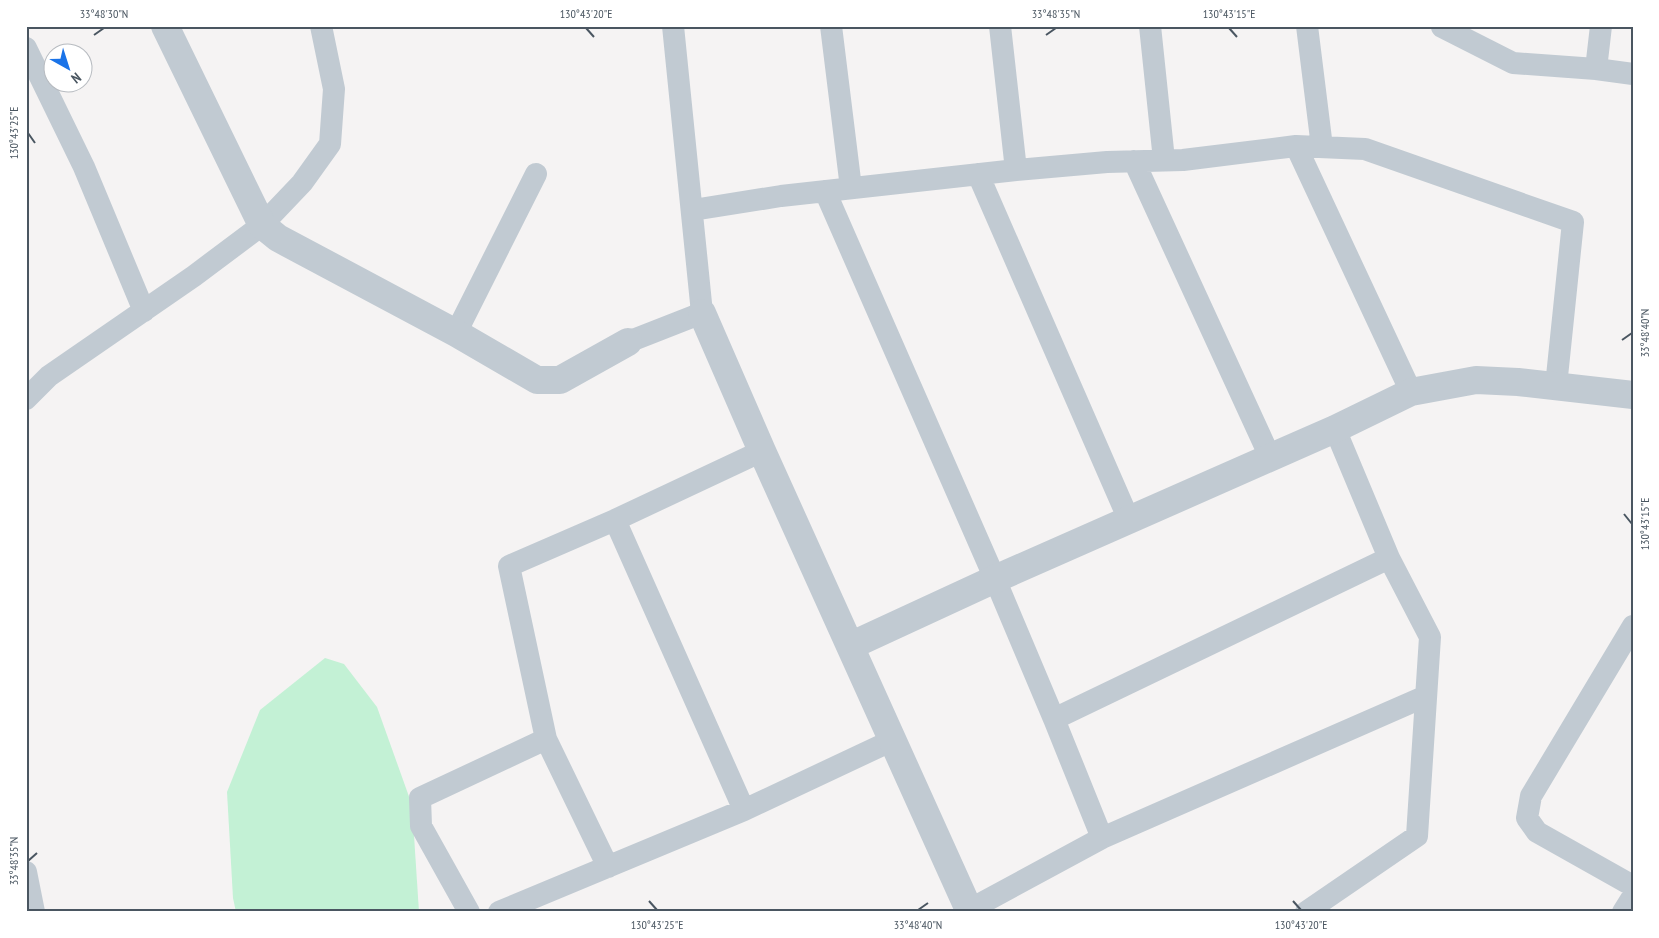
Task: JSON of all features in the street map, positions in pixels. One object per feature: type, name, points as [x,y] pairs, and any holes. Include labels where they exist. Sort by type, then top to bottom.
[{"type":"street","points":[[165,26],[262,225],[278,238],[456,333],[537,380],[560,380],[628,342],[702,313]]},
{"type":"street","points":[[26,399],[49,376],[144,311],[262,225],[302,183],[330,144],[334,89],[320,26]]},
{"type":"street","points":[[673,26],[702,313],[762,451],[970,911],[1102,838],[1426,696]]},
{"type":"street","points":[[831,26],[851,188]]},
{"type":"street","points":[[1000,26],[1016,170]]},
{"type":"street","points":[[1150,26],[1164,160]]},
{"type":"street","points":[[1307,26],[1322,147]]},
{"type":"street","points":[[1443,26],[1514,63],[1596,69],[1633,74]]},
{"type":"street","points":[[1596,69],[1601,26]]},
{"type":"street","points":[[26,48],[84,167],[144,311]]},
{"type":"street","points":[[693,210],[781,196],[1016,170],[1107,162],[1183,160],[1296,146],[1365,149],[1572,222],[1556,386]]},
{"type":"street","points":[[1296,146],[1411,392]]},
{"type":"street","points":[[1134,161],[1270,458]]},
{"type":"street","points":[[456,333],[536,174]]},
{"type":"street","points":[[978,174],[1129,520]]},
{"type":"street","points":[[825,191],[995,579],[1102,838]]},
{"type":"street","points":[[850,646],[995,579],[1335,429],[1411,392],[1476,380],[1518,382],[1633,395]]},
{"type":"street","points":[[1306,912],[1417,836],[1430,637],[1390,558],[1335,429]]},
{"type":"street","points":[[608,867],[546,739],[509,566],[615,520],[762,451]]},
{"type":"street","points":[[615,520],[744,810]]},
{"type":"street","points":[[1054,719],[1390,558]]},
{"type":"street","points":[[1633,626],[1531,796],[1527,818],[1537,832],[1633,886]]},
{"type":"street","points":[[469,912],[421,826],[420,798],[546,739]]},
{"type":"street","points":[[499,912],[744,810],[893,740]]},
{"type":"street","points":[[26,872],[34,912]]},
{"type":"street","points":[[1623,912],[1633,896]]},
{"type":"green space","points":[[325,658],[344,664],[377,707],[412,805],[419,912],[236,912],[233,898],[227,792],[260,710]]}]
